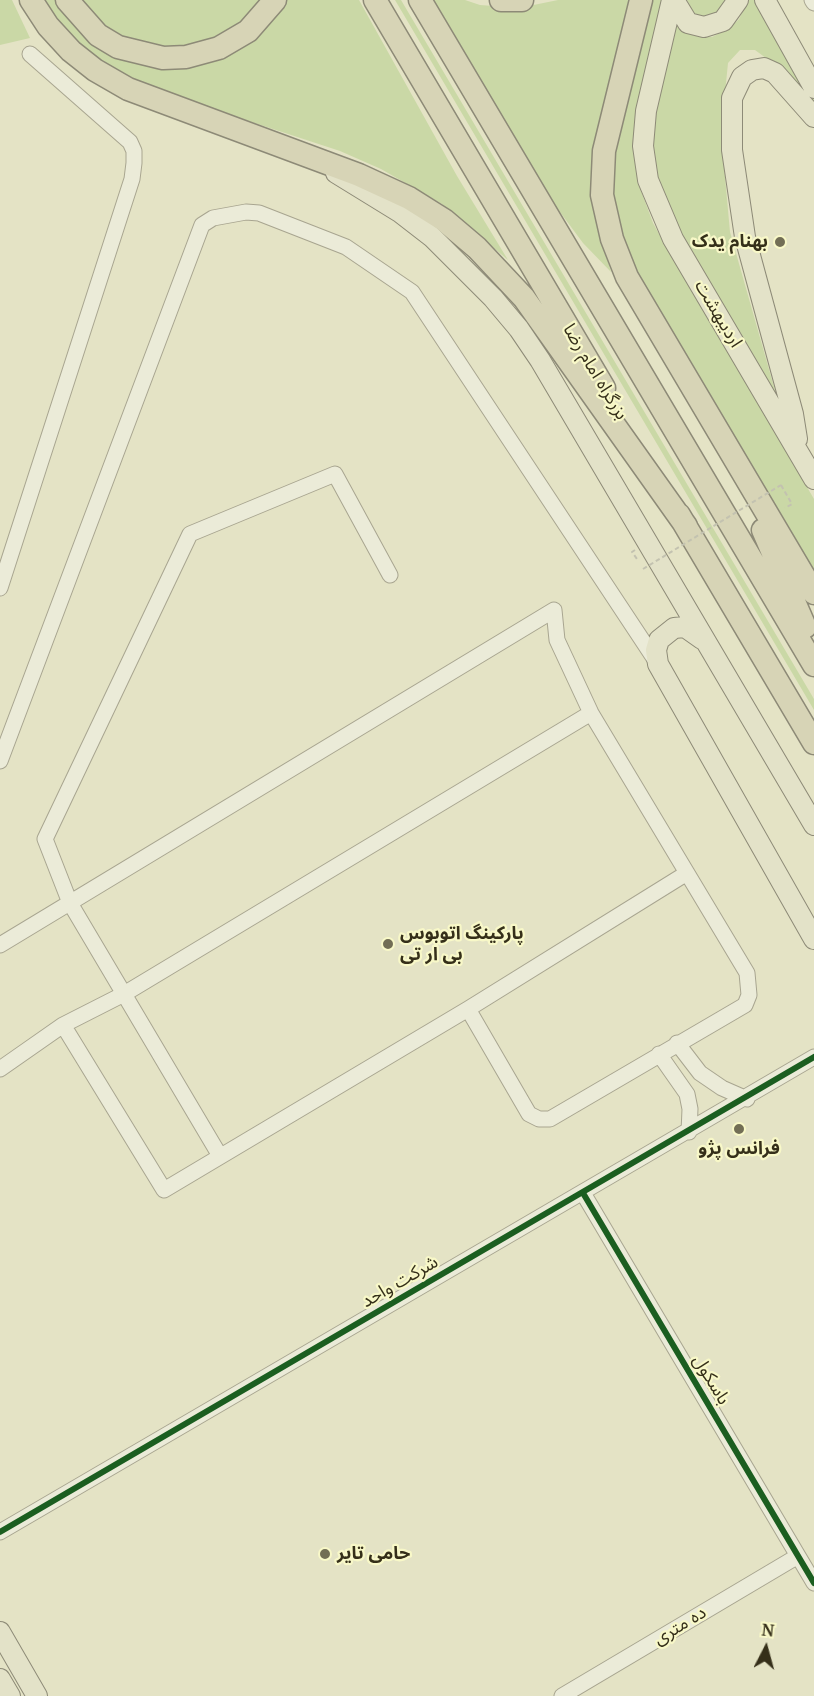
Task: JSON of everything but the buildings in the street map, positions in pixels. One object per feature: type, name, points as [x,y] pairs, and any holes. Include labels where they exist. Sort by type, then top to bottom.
[{"type":"highway","points":[[31,0],[48,26],[71,51],[95,70],[128,89],[304,153],[409,198],[444,220],[477,248],[524,298],[686,526]]},
{"type":"highway","points":[[67,0],[98,35],[118,47],[141,55],[163,58],[186,57],[219,48],[248,31],[275,0]]},
{"type":"highway","name":"بزرگراه امام رضا","points":[[375,0],[812,741]]},
{"type":"highway","points":[[420,0],[518,169],[814,665]]},
{"type":"highway","points":[[501,0],[522,0]]},
{"type":"highway","points":[[640,0],[604,151],[602,182],[604,208],[618,259],[814,592]]},
{"type":"highway","points":[[726,443],[814,647]]},
{"type":"main road","points":[[673,0],[688,23],[704,27],[723,21],[738,0]]},
{"type":"main road","name":"اردیبهشت","points":[[673,0],[646,111],[643,146],[648,180],[673,239],[814,479]]},
{"type":"main road","points":[[765,0],[814,88]]},
{"type":"main road","points":[[798,449],[793,414],[745,237],[732,150],[732,98],[742,77],[752,70],[764,68],[775,73],[814,117]]},
{"type":"main road","points":[[304,153],[400,213],[432,237],[479,283],[519,329],[540,360],[814,825]]},
{"type":"main road","points":[[704,641],[685,627],[674,628],[658,640],[656,650],[658,664],[814,939]]},
{"type":"main road","points":[[0,1632],[37,1696]]},
{"type":"main road","points":[[0,1679],[10,1696]]},
{"type":"street","points":[[0,588],[132,179],[134,163],[134,151],[130,142],[30,54]]},
{"type":"street","points":[[0,760],[202,225],[213,218],[246,212],[259,213],[346,247],[412,292],[658,664]]},
{"type":"street","points":[[219,1156],[70,903],[45,840],[190,534],[335,474],[390,574]]},
{"type":"street","points":[[0,945],[554,610],[557,640],[591,713],[747,973],[749,994],[745,1005],[550,1119],[539,1119],[530,1114],[468,1009]]},
{"type":"street","points":[[0,1069],[63,1025],[124,994],[591,713]]},
{"type":"street","points":[[63,1025],[164,1190],[468,1009],[687,873]]},
{"type":"street","points":[[677,1043],[700,1073],[722,1088],[747,1099]]},
{"type":"street","points":[[659,1054],[687,1094],[690,1109],[689,1132]]},
{"type":"street","name":"شرکت واحد","points":[[0,1533],[747,1099],[814,1057]]},
{"type":"street","name":"باسکول","points":[[583,1193],[814,1583]]},
{"type":"street","name":"ده متری","points":[[562,1696],[798,1556]]},
{"type":"path","points":[[644,569],[781,485],[792,504],[782,510]]},
{"type":"green space","points":[[0,0],[12,0],[30,38],[0,45]]},
{"type":"green space","points":[[39,0],[58,0],[67,14],[175,63],[282,0],[359,0],[457,176],[508,260],[442,204],[381,169],[340,151],[166,94],[116,71],[92,57]]},
{"type":"green space","points":[[74,0],[267,0],[234,32],[170,51],[116,37]]},
{"type":"green space","points":[[395,0],[401,0],[814,699],[814,710]]},
{"type":"green space","points":[[429,0],[465,0],[480,5],[519,8],[558,0],[634,0],[593,190],[596,218],[611,272],[583,243],[551,200]]},
{"type":"green space","points":[[646,0],[663,0],[638,175],[640,188],[653,223],[669,252],[814,499],[814,574],[637,274],[628,256],[613,207],[611,168]]},
{"type":"green space","points":[[687,0],[730,0],[728,6],[708,19],[694,16]]},
{"type":"green space","points":[[748,0],[760,0],[814,99],[814,109],[781,69],[755,50],[740,50],[728,63],[721,133],[730,232],[776,394],[672,218],[656,177],[653,154],[655,115],[677,22],[684,31],[695,36],[712,37],[730,28],[739,19]]},
{"type":"cycle path","points":[[0,1532],[814,1057]]},
{"type":"cycle path","points":[[583,1193],[814,1583]]},
{"type":"place","name":"بهنام یدک","points":[[780,242]]},
{"type":"place","name":"پارکینگ اتوبوس بی ار تی","points":[[388,944]]},
{"type":"place","name":"فرانس پژو","points":[[739,1129]]},
{"type":"place","name":"حامی تایر","points":[[325,1554]]}]
